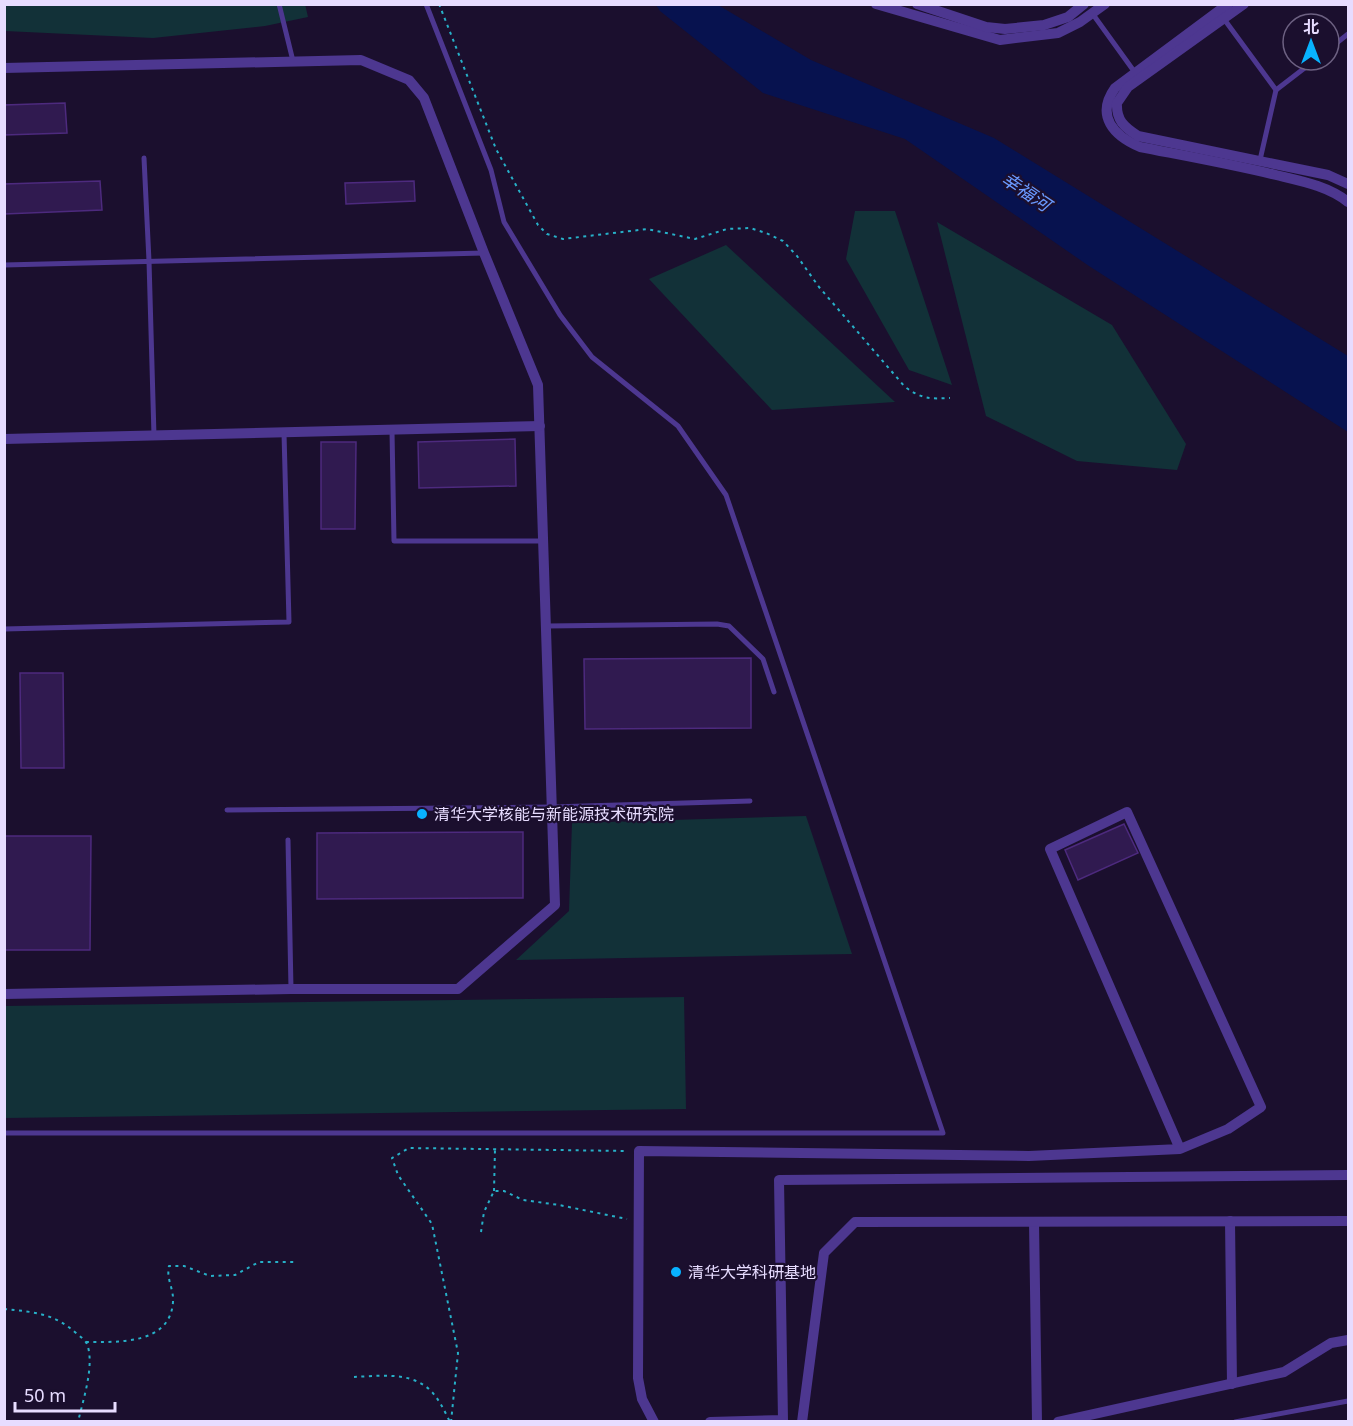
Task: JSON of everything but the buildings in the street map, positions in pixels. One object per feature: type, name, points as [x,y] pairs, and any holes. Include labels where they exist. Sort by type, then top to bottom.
[{"type":"street","points":[[876,4],[1000,40],[1033,38],[1058,33],[1093,14],[1105,4]]},
{"type":"street","points":[[919,5],[986,27],[1005,29],[1044,25],[1068,17],[1085,4]]},
{"type":"street","points":[[1221,16],[1228,4]]},
{"type":"street","points":[[1244,4],[1221,16],[1115,88],[1108,98],[1107,107],[1115,132],[1126,141],[1140,147],[1328,175],[1348,184]]},
{"type":"street","points":[[4,68],[361,60],[409,80],[424,98],[538,385],[555,905],[458,989],[291,989],[4,994]]},
{"type":"street","points":[[1259,166],[1311,183],[1348,202]]},
{"type":"street","points":[[4,439],[540,426]]},
{"type":"street","points":[[654,1422],[642,1399],[638,1378],[639,1151],[1029,1156],[1180,1149],[1228,1129],[1261,1107],[1126,812],[1050,849],[1180,1149]]},
{"type":"street","points":[[710,1422],[783,1420],[779,1180],[1348,1175]]},
{"type":"street","points":[[1230,1221],[1232,1384]]},
{"type":"street","points":[[802,1422],[824,1253],[855,1222],[1348,1221]]},
{"type":"street","points":[[1034,1222],[1037,1422]]},
{"type":"street","points":[[1058,1422],[1284,1372],[1331,1343],[1348,1340]]},
{"type":"lane","points":[[279,4],[293,61]]},
{"type":"lane","points":[[4,1133],[943,1133],[726,495],[678,426],[592,357],[560,315],[504,222],[491,170],[426,4]]},
{"type":"lane","points":[[1085,4],[1137,75]]},
{"type":"lane","points":[[917,17],[919,5]]},
{"type":"lane","points":[[1221,16],[1276,90]]},
{"type":"lane","points":[[1259,166],[1276,90],[1299,72]]},
{"type":"lane","points":[[144,159],[154,436]]},
{"type":"lane","points":[[4,265],[484,253]]},
{"type":"lane","points":[[392,431],[394,541],[544,541]]},
{"type":"lane","points":[[4,629],[289,622],[284,433]]},
{"type":"lane","points":[[547,626],[717,624],[729,626],[763,659],[774,692]]},
{"type":"lane","points":[[227,810],[552,807],[750,801]]},
{"type":"lane","points":[[288,840],[291,989]]},
{"type":"lane","points":[[1235,1422],[1348,1401]]},
{"type":"path","points":[[439,4],[496,149],[537,225],[547,234],[563,239],[647,229],[695,239],[727,229],[750,228],[766,233],[783,241],[797,256],[819,287],[905,387],[919,396],[934,399],[950,398]]},
{"type":"path","points":[[451,1422],[458,1353],[432,1224],[398,1174],[392,1158],[409,1148],[639,1151]]},
{"type":"path","points":[[481,1232],[484,1212],[494,1191],[495,1149]]},
{"type":"path","points":[[494,1191],[504,1191],[523,1200],[639,1221]]},
{"type":"path","points":[[86,1342],[118,1342],[145,1338],[166,1324],[173,1302],[167,1276],[169,1266],[184,1266],[210,1276],[235,1275],[259,1262],[294,1262]]},
{"type":"path","points":[[4,1309],[41,1313],[67,1324],[86,1342],[89,1355],[88,1379],[78,1422]]},
{"type":"path","points":[[354,1377],[408,1378],[426,1386],[438,1400],[451,1422]]},
{"type":"green space","points":[[5,4],[305,4],[308,17],[265,26],[153,38],[5,31]]},
{"type":"green space","points":[[855,211],[895,211],[952,385],[909,370],[846,259]]},
{"type":"green space","points":[[937,222],[1112,325],[1186,444],[1177,470],[1077,461],[986,416]]},
{"type":"green space","points":[[726,245],[895,402],[772,410],[649,279]]},
{"type":"green space","points":[[806,816],[852,954],[516,960],[569,911],[572,823]]},
{"type":"green space","points":[[684,997],[686,1109],[5,1118],[5,1006]]},
{"type":"water","name":"幸福河","points":[[656,5],[718,5],[811,60],[994,138],[1348,356],[1348,432],[1089,266],[905,139],[763,93],[660,11]]},
{"type":"place","name":"清华大学核能与新能源技术研究院","points":[[422,814]]},
{"type":"place","name":"清华大学科研基地","points":[[676,1272]]}]
